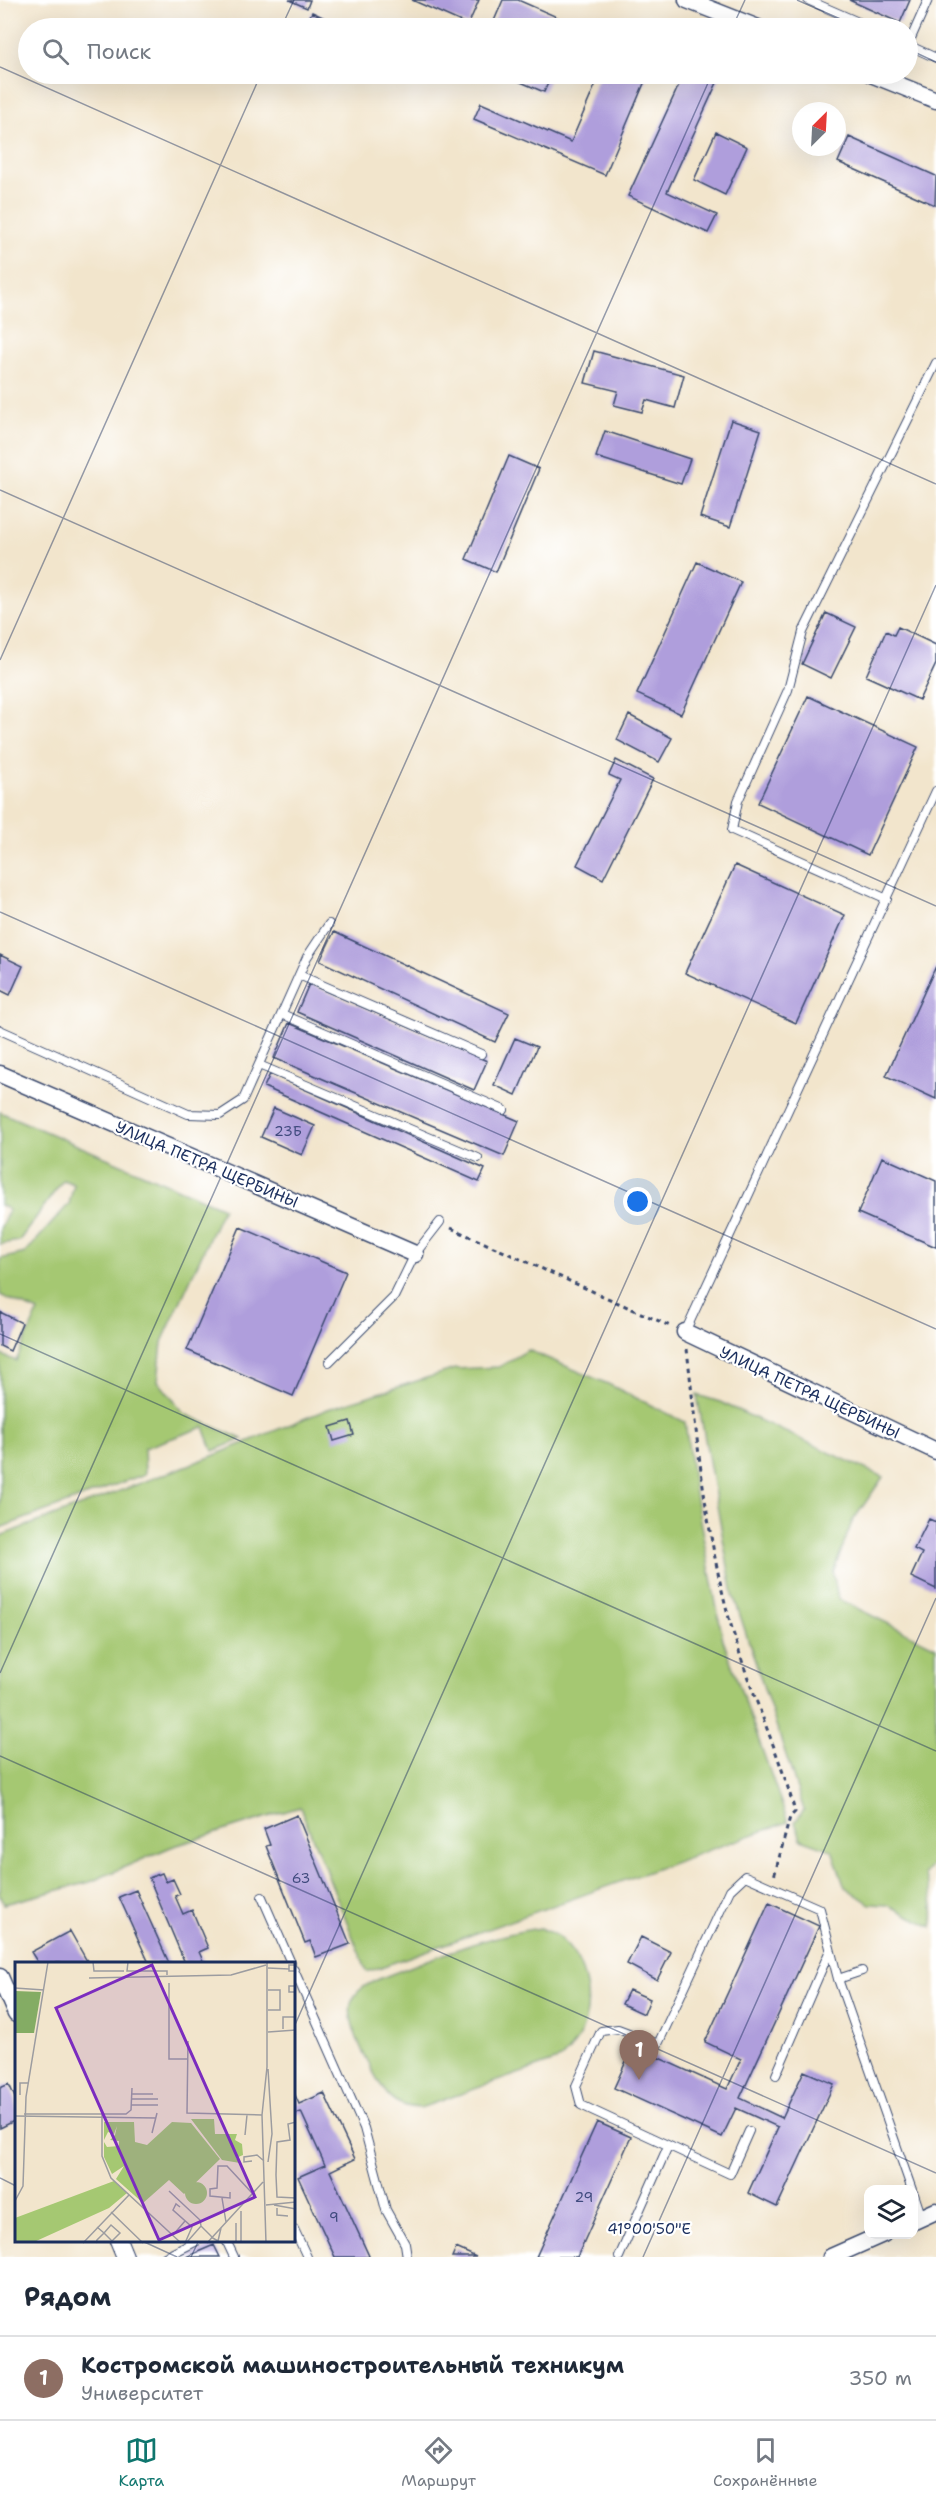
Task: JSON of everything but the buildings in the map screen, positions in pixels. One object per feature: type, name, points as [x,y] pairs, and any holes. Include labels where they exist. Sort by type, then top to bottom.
[{"type":"street","points":[[687,0],[733,18]]},
{"type":"street","points":[[896,84],[936,100]]},
{"type":"street","name":"УЛИЦА ПЕТРА ЩЕРБИНЫ","points":[[0,1074],[415,1254]]},
{"type":"street","name":"УЛИЦА ПЕТРА ЩЕРБИНЫ","points":[[685,1332],[936,1451]]},
{"type":"street","points":[[0,1977],[15,2012]]},
{"type":"street","points":[[831,2257],[874,2239]]},
{"type":"street","points":[[118,2242],[125,2257]]},
{"type":"lane","points":[[808,0],[849,18]]},
{"type":"lane","points":[[918,22],[928,0]]},
{"type":"lane","points":[[918,50],[936,58]]},
{"type":"lane","points":[[886,899],[732,830],[738,801],[788,690],[803,632],[936,363]]},
{"type":"lane","points":[[685,1332],[936,791]]},
{"type":"lane","points":[[0,1030],[188,1114],[220,1115],[243,1100],[307,957],[328,924]]},
{"type":"lane","points":[[299,975],[481,1054]]},
{"type":"lane","points":[[282,1014],[504,1110]]},
{"type":"lane","points":[[259,1065],[478,1158]]},
{"type":"lane","points":[[329,1362],[394,1297],[415,1254],[440,1222]]},
{"type":"lane","points":[[749,2131],[729,2174],[581,2105],[576,2086],[601,2031],[618,2029],[658,2044],[730,1890],[745,1876],[820,1908],[838,1979],[910,2185]]},
{"type":"lane","points":[[262,1897],[291,1962]]},
{"type":"lane","points":[[776,2075],[830,1949]]},
{"type":"lane","points":[[838,1979],[862,1971]]},
{"type":"lane","points":[[296,1975],[364,2128],[386,2210],[405,2244],[407,2257]]},
{"type":"lane","points":[[619,2257],[668,2146]]},
{"type":"lane","points":[[918,2203],[924,2217]]},
{"type":"lane","points":[[296,2233],[307,2257]]},
{"type":"lane","points":[[165,2257],[197,2242]]},
{"type":"lane","points":[[226,2242],[234,2257]]},
{"type":"path","points":[[440,1222],[685,1332],[702,1482],[717,1563],[736,1643],[795,1812],[790,1817],[771,1887]]},
{"type":"green space","points":[[0,1112],[223,1208],[162,1342],[158,1381],[185,1414],[242,1439],[213,1451],[204,1427],[144,1448],[145,1474],[0,1528],[0,1354],[16,1361],[38,1312],[0,1295],[0,1259],[25,1253],[69,1204],[74,1184],[63,1180],[19,1241],[0,1244],[0,1229],[9,1210],[0,1205]]},
{"type":"green space","points":[[528,1350],[608,1384],[685,1422],[695,1494],[723,1640],[788,1822],[367,1972],[300,1807],[171,1847],[90,1882],[4,1904],[0,1894],[0,1536],[210,1457],[328,1409],[455,1369],[499,1367]]},
{"type":"green space","points":[[697,1395],[720,1402],[883,1477],[852,1522],[833,1573],[838,1599],[936,1647],[936,1860],[925,1874],[933,1907],[932,1927],[888,1905],[870,1904],[845,1887],[832,1850],[801,1839],[795,1822],[804,1810],[733,1594]]},
{"type":"green space","points":[[541,1928],[556,1936],[568,1947],[582,1972],[586,1986],[586,2015],[576,2042],[569,2051],[561,2059],[420,2108],[402,2105],[390,2097],[368,2062],[353,2028],[350,2011],[358,1992],[375,1981],[453,1951],[488,1939]]},
{"type":"place","name":"Костромской машиностроительный техникум","points":[[639,2080]]}]
